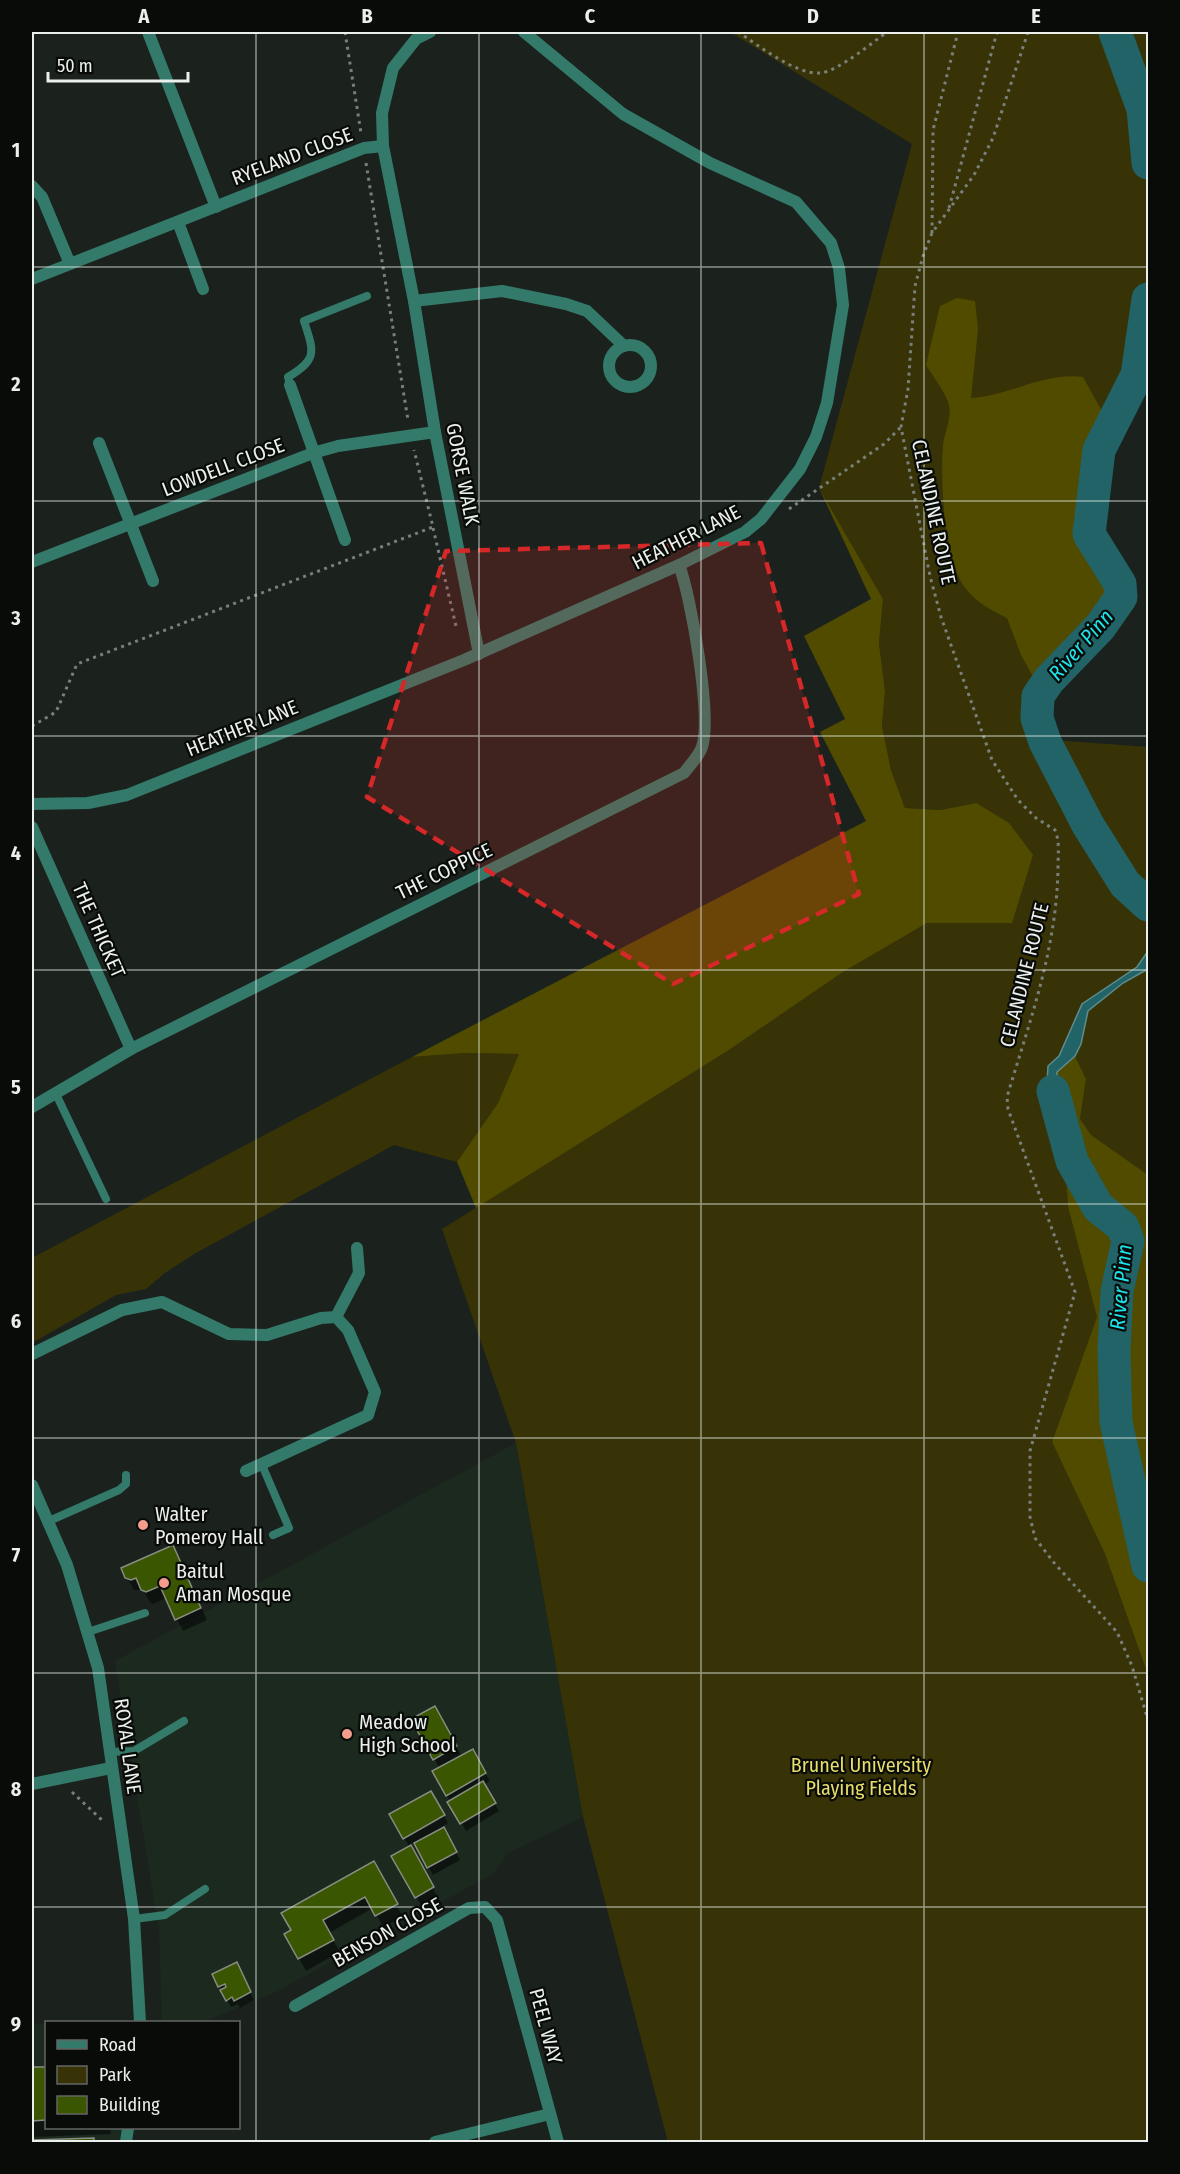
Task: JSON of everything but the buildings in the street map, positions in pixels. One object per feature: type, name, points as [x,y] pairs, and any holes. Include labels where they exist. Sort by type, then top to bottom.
[{"type":"street","name":"RYELAND CLOSE","points":[[148,32],[216,207]]},
{"type":"street","name":"GORSE WALK","points":[[430,32],[416,39],[399,58],[389,79],[382,113],[383,146],[414,301],[435,432],[479,654]]},
{"type":"street","name":"HEATHER LANE","points":[[32,804],[88,803],[127,795],[479,654],[679,565],[745,531],[761,519],[800,469],[816,437],[827,403],[843,305],[839,268],[831,243],[796,202],[710,163],[623,114],[524,32]]},
{"type":"street","name":"RYELAND CLOSE","points":[[32,279],[364,148],[383,146]]},
{"type":"street","points":[[32,186],[42,197],[70,264]]},
{"type":"street","points":[[178,222],[202,290]]},
{"type":"street","points":[[414,301],[502,291],[566,304],[587,312],[624,346]]},
{"type":"street","points":[[290,385],[345,540]]},
{"type":"street","name":"LOWDELL CLOSE","points":[[32,562],[313,453],[338,446],[435,432]]},
{"type":"street","points":[[99,443],[153,581]]},
{"type":"street","name":"THE COPPICE","points":[[32,1107],[131,1049],[684,773],[702,747],[706,706],[679,565]]},
{"type":"street","name":"THE THICKET","points":[[32,826],[131,1049]]},
{"type":"street","points":[[336,1317],[359,1273],[357,1248]]},
{"type":"street","points":[[32,1354],[122,1310],[162,1302],[229,1334],[267,1335],[321,1318],[336,1317]]},
{"type":"street","points":[[246,1471],[368,1415],[375,1392],[348,1330],[336,1317]]},
{"type":"street","name":"ROYAL LANE","points":[[32,1485],[49,1521],[88,1632],[98,1668],[134,1919],[140,2021]]},
{"type":"street","points":[[32,1784],[111,1768]]},
{"type":"street","name":"BENSON CLOSE","points":[[295,2006],[469,1908],[485,1907],[497,1920]]},
{"type":"street","name":"PEEL WAY","points":[[497,1920],[558,2142]]},
{"type":"street","points":[[435,2142],[550,2114]]},
{"type":"lane","points":[[290,385],[288,377],[311,359],[313,351],[304,321],[367,296]]},
{"type":"lane","points":[[56,1092],[106,1199]]},
{"type":"lane","points":[[262,1465],[289,1528],[273,1536]]},
{"type":"lane","points":[[49,1521],[119,1490],[126,1484],[126,1475]]},
{"type":"lane","points":[[88,1632],[145,1613]]},
{"type":"lane","points":[[109,1752],[134,1751],[184,1721]]},
{"type":"lane","points":[[134,1919],[165,1915],[205,1888]]},
{"type":"path","points":[[738,32],[789,64],[820,73],[838,65],[887,32]]},
{"type":"path","points":[[932,233],[933,130],[958,32]]},
{"type":"path","points":[[948,210],[997,32]]},
{"type":"path","name":"CELANDINE ROUTE","points":[[1028,32],[993,138],[974,176],[932,233],[915,286],[908,389],[901,427],[930,576],[941,617],[992,760],[1018,800],[1036,818],[1055,830],[1059,844],[1055,926],[1040,988],[1007,1097],[1008,1109],[1075,1292],[1030,1451],[1030,1517],[1035,1538],[1055,1564],[1117,1632],[1132,1666],[1149,1720]]},
{"type":"path","points":[[819,488],[884,444],[901,427]]},
{"type":"path","points":[[433,527],[456,627]]},
{"type":"path","points":[[57,1779],[104,1820],[108,1839],[122,1838]]},
{"type":"highlighted area","points":[[761,543],[859,894],[673,984],[367,797],[446,551]]},
{"type":"shaded area","points":[[957,298],[975,301],[978,329],[971,398],[1054,378],[1083,377],[1103,413],[1111,441],[1104,454],[1095,532],[1125,577],[1127,599],[1045,698],[1021,655],[1007,618],[980,602],[966,589],[953,560],[948,541],[943,499],[942,461],[950,410],[945,395],[926,365],[940,306]]},
{"type":"shaded area","points":[[819,488],[883,599],[879,643],[885,691],[882,726],[891,770],[905,808],[940,810],[976,803],[1009,823],[1033,855],[1012,923],[927,923],[843,972],[729,1050],[476,1208],[457,1162],[498,1103],[519,1054],[465,1053],[412,1057],[866,821],[820,732],[845,719],[804,636],[871,599]]},
{"type":"shaded area","points":[[1075,1056],[1086,1079],[1080,1119],[1091,1135],[1148,1175],[1148,1675],[1105,1554],[1052,1442],[1097,1317],[1068,1207],[1062,1108],[1056,1094],[1057,1072]]},
{"type":"shaded area","name":"Meadow High School","points":[[516,1443],[583,1817],[508,1853],[493,1874],[276,1992],[206,2021],[162,2021],[159,1930],[115,1661]]},
{"type":"shaded area","points":[[32,2024],[45,2024],[45,2129],[128,2129],[126,2142],[32,2142]]},
{"type":"green space","name":"Brunel University Playing Fields","points":[[730,32],[1148,32],[1148,393],[1130,395],[1104,454],[1095,532],[1125,577],[1127,599],[1045,698],[1044,720],[1054,740],[1148,747],[1148,898],[1120,874],[1123,893],[1148,911],[1148,951],[1137,967],[1082,1004],[1059,1056],[1048,1066],[1046,1101],[1065,1135],[1068,1207],[1097,1317],[1052,1442],[1105,1554],[1148,1675],[1148,2142],[668,2142],[583,1817],[516,1443],[442,1229],[729,1050],[843,972],[927,923],[1012,923],[976,803],[940,810],[905,808],[891,770],[882,726],[885,691],[879,643],[883,599],[819,488],[912,144]]},
{"type":"green space","points":[[1148,969],[1148,1175],[1090,1135],[1080,1119],[1086,1079],[1075,1056],[1085,1020],[1091,1008],[1114,989]]},
{"type":"green space","points":[[465,1053],[520,1054],[498,1103],[457,1162],[394,1145],[194,1254],[146,1289],[116,1295],[32,1343],[32,1258],[412,1057]]},
{"type":"water","points":[[1120,873],[1148,899],[1148,911],[1123,893]]},
{"type":"water","points":[[1148,951],[1148,969],[1123,983],[1088,1011],[1081,1044],[1075,1056],[1057,1072],[1065,1135],[1046,1101],[1048,1066],[1059,1056],[1082,1004],[1137,967]]},
{"type":"waterway","name":"River Pinn","points":[[1115,32],[1143,109],[1148,163]]},
{"type":"waterway","name":"River Pinn","points":[[1148,299],[1137,375],[1099,450],[1089,534],[1120,584],[1121,597],[1100,627],[1049,680],[1038,696],[1037,718],[1045,742],[1088,825],[1125,884],[1148,905]]},
{"type":"waterway","name":"River Pinn","points":[[1053,1091],[1072,1161],[1098,1207],[1123,1227],[1128,1241],[1117,1291],[1114,1350],[1116,1422],[1148,1566]]},
{"type":"place","name":"Walter Pomeroy Hall","points":[[143,1525]]},
{"type":"place","name":"Baitul Aman Mosque","points":[[164,1583]]},
{"type":"place","name":"Meadow High School","points":[[347,1734]]}]
